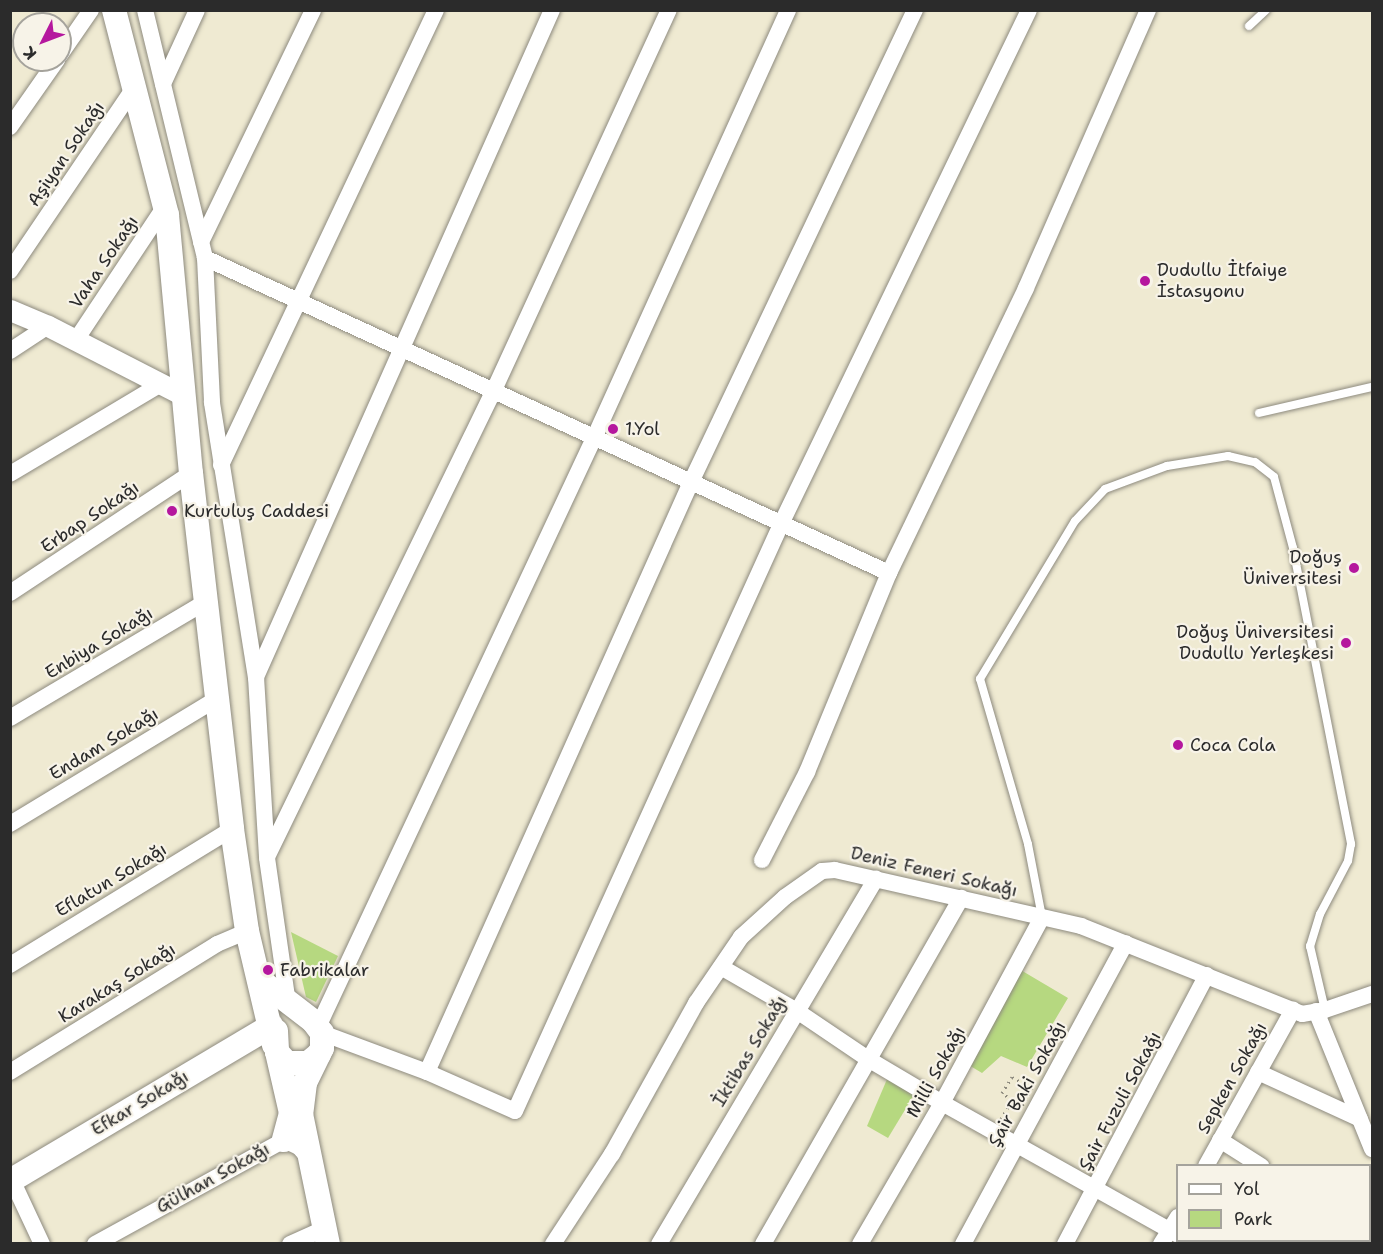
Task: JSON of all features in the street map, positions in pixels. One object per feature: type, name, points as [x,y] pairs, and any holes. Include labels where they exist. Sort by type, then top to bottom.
[{"type":"main road","points":[[114,10],[165,206],[191,473],[232,829],[247,931],[274,1041],[287,1063],[294,1065],[308,1063],[311,1027]]},
{"type":"main road","points":[[261,981],[311,1027]]},
{"type":"main road","points":[[274,1041],[280,1024],[293,1017],[311,1027]]},
{"type":"main road","points":[[311,1027],[301,1114],[327,1236]]},
{"type":"main road","name":"Gülhan Sokağı","points":[[274,1041],[291,1113],[284,1140]]},
{"type":"main road","name":"Efkar Sokağı","points":[[11,1181],[274,1041]]},
{"type":"street","points":[[72,38],[91,10]]},
{"type":"street","points":[[145,10],[203,250],[212,403],[256,677],[267,858],[311,1027]]},
{"type":"street","points":[[163,84],[197,10]]},
{"type":"street","points":[[203,250],[313,10]]},
{"type":"street","points":[[221,465],[301,301],[436,10]]},
{"type":"street","points":[[256,677],[404,349],[552,10]]},
{"type":"street","points":[[267,858],[494,390],[669,10]]},
{"type":"street","points":[[311,1027],[596,436],[788,10]]},
{"type":"street","points":[[428,1072],[692,480],[915,10]]},
{"type":"street","points":[[311,1027],[428,1072],[515,1111],[782,522],[1029,10]]},
{"type":"street","points":[[762,860],[807,772],[889,573],[1026,288],[1148,10]]},
{"type":"street","points":[[10,127],[49,72]]},
{"type":"street","name":"Aşiyan Sokağı","points":[[10,271],[134,88]]},
{"type":"street","name":"Vaha Sokağı","points":[[76,340],[165,206]]},
{"type":"street","points":[[203,250],[301,301],[889,573]]},
{"type":"street","points":[[10,310],[48,326],[183,395]]},
{"type":"street","points":[[10,351],[48,326]]},
{"type":"street","points":[[10,474],[161,384]]},
{"type":"street","name":"Erbap Sokağı","points":[[10,593],[191,473]]},
{"type":"street","name":"Enbiya Sokağı","points":[[10,718],[207,601]]},
{"type":"street","name":"Endam Sokağı","points":[[10,824],[218,698]]},
{"type":"street","name":"Eflatun Sokağı","points":[[10,965],[232,829]]},
{"type":"street","name":"Deniz Feneri Sokağı","points":[[554,1244],[612,1154],[696,1003],[741,937],[785,897],[822,871],[836,870],[1081,926],[1302,1014],[1320,1011],[1372,994]]},
{"type":"street","name":"İktibas Sokağı","points":[[659,1244],[876,879]]},
{"type":"street","points":[[763,1244],[961,898]]},
{"type":"street","name":"Milli Sokağı","points":[[860,1244],[942,1103],[1042,917]]},
{"type":"street","name":"Karakaş Sokağı","points":[[10,1072],[217,944],[247,931]]},
{"type":"street","name":"Şair Baki Sokağı","points":[[963,1244],[1126,943]]},
{"type":"street","points":[[721,967],[797,1011],[868,1059],[942,1103],[1017,1143],[1172,1232]]},
{"type":"street","name":"Şair Fuzuli Sokağı","points":[[1065,1244],[1208,975]]},
{"type":"street","name":"Sepken Sokağı","points":[[1207,1164],[1293,1010]]},
{"type":"street","points":[[1320,1011],[1372,1149]]},
{"type":"street","points":[[1258,1071],[1360,1119]]},
{"type":"street","points":[[284,1140],[300,1148],[311,1162]]},
{"type":"street","name":"Gülhan Sokağı","points":[[95,1244],[284,1140]]},
{"type":"street","points":[[1220,1140],[1258,1164]]},
{"type":"street","points":[[11,1181],[42,1244]]},
{"type":"street","points":[[290,1244],[327,1236]]},
{"type":"lane","points":[[1249,26],[1266,10]]},
{"type":"lane","points":[[1259,413],[1372,387]]},
{"type":"lane","points":[[1042,917],[1028,844],[980,679],[1075,521],[1105,489],[1167,466],[1228,456],[1255,462],[1274,477],[1293,548],[1351,844],[1348,861],[1320,914],[1310,946],[1320,1011]]},
{"type":"path","points":[[1012,1077],[1032,1088],[1022,1106],[1012,1100],[1002,1093],[1012,1077]]},
{"type":"path","points":[[994,1131],[1012,1100]]},
{"type":"green space","points":[[291,932],[338,956],[316,1002],[306,997]]},
{"type":"green space","points":[[1019,969],[1068,998],[1027,1067],[1001,1056],[982,1073],[967,1064]]},
{"type":"green space","points":[[888,1077],[914,1095],[888,1138],[867,1126]]},
{"type":"place","name":"Dudullu İtfaiye İstasyonu","points":[[1145,281]]},
{"type":"place","name":"1.Yol","points":[[613,429]]},
{"type":"place","name":"Kurtuluş Caddesi","points":[[172,511]]},
{"type":"place","name":"Doğuş Üniversitesi","points":[[1354,568]]},
{"type":"place","name":"Doğuş Üniversitesi Dudullu Yerleşkesi","points":[[1346,643]]},
{"type":"place","name":"Coca Cola","points":[[1178,745]]},
{"type":"place","name":"Fabrikalar","points":[[268,970]]}]
